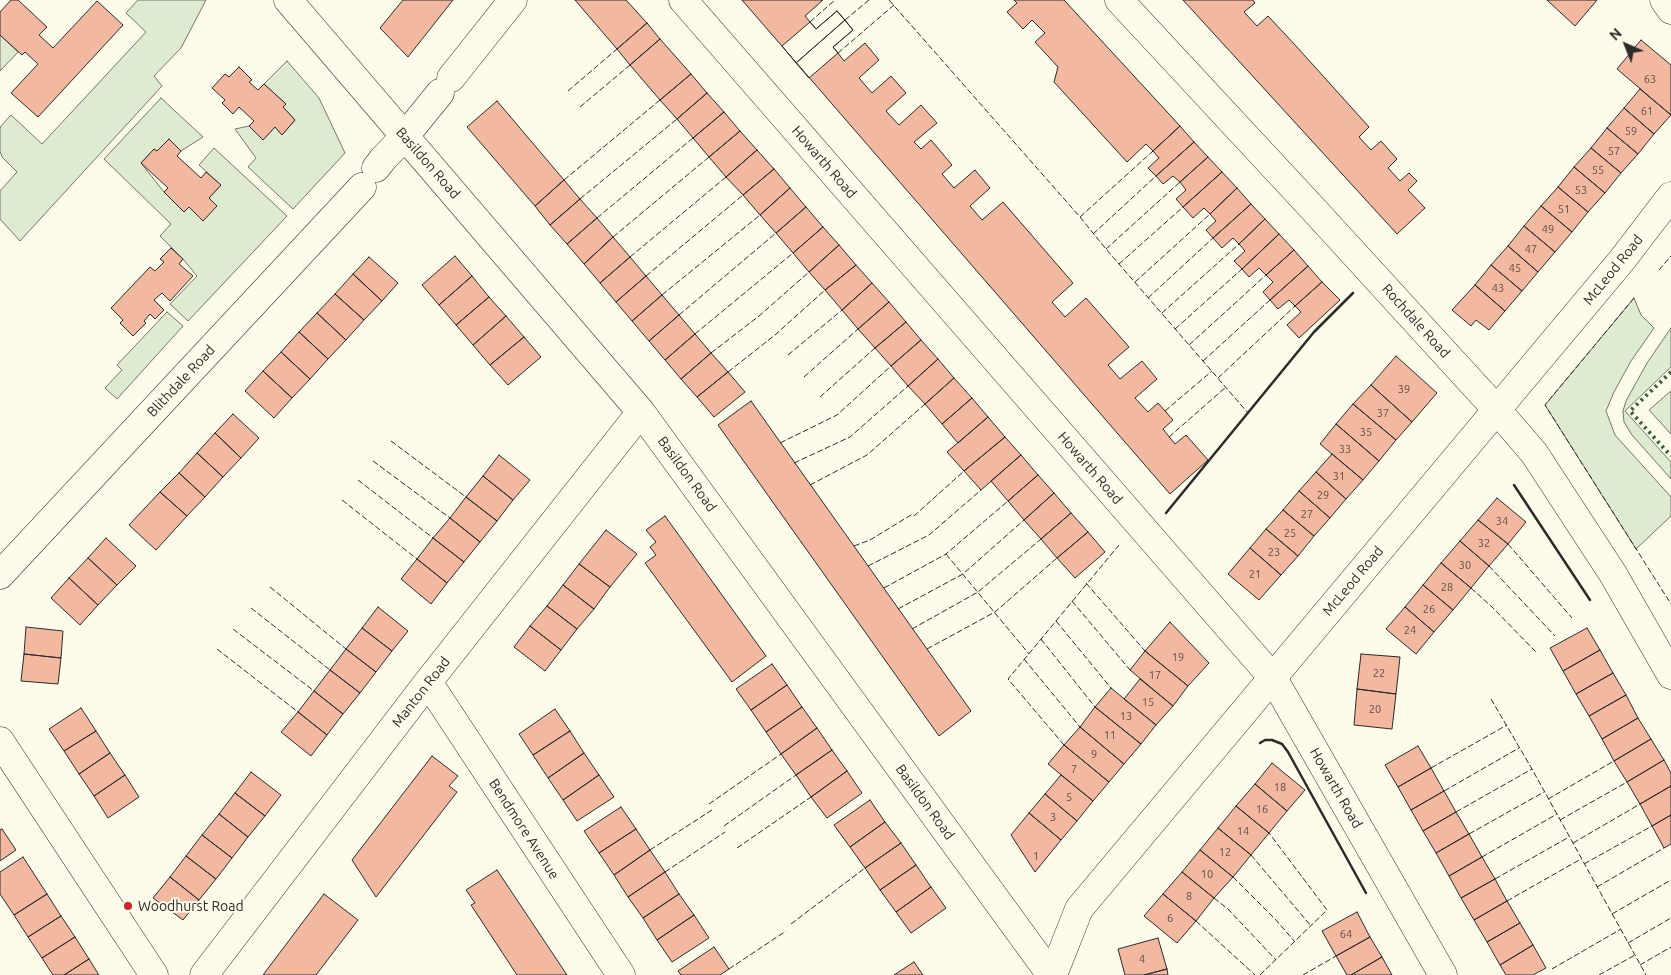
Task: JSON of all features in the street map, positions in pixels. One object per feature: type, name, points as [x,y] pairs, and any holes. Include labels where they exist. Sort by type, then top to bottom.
[{"type":"street","name":"Basildon Road","points":[[288,0],[641,412],[1052,975]]},
{"type":"street","points":[[405,136],[513,0]]},
{"type":"street","name":"Howarth Road","points":[[683,0],[1272,678],[1443,975]]},
{"type":"street","name":"Rochdale Road","points":[[1119,0],[1497,410],[1534,454],[1612,574],[1671,675]]},
{"type":"street","points":[[1664,0],[1671,10]]},
{"type":"street","name":"Blithdale Road","points":[[0,575],[369,178],[383,159],[405,136]]},
{"type":"street","name":"McLeod Road","points":[[1052,975],[1079,909],[1622,260],[1671,196]]},
{"type":"street","name":"Manton Road","points":[[204,975],[428,682],[641,412]]},
{"type":"street","name":"Bendmore Avenue","points":[[428,682],[621,975]]},
{"type":"street","points":[[0,741],[154,975]]},
{"type":"green space","points":[[138,0],[206,0],[181,48],[154,76],[162,86],[20,241],[0,219],[0,191],[17,172],[2,157],[0,151],[1,126],[11,115],[42,144],[146,32],[126,13]]},
{"type":"green space","points":[[0,35],[18,52],[0,71]]},
{"type":"green space","points":[[287,61],[319,98],[345,153],[293,209],[248,167],[256,158],[235,129],[249,126],[263,140],[275,127],[282,135],[295,120],[283,107],[286,104],[264,84]]},
{"type":"green space","points":[[161,98],[203,137],[181,151],[169,139],[157,151],[154,149],[141,163],[164,192],[184,211],[189,207],[203,220],[209,198],[221,185],[199,165],[214,148],[287,216],[188,321],[170,304],[197,276],[160,236],[171,224],[104,159]]},
{"type":"green space","points":[[1634,298],[1641,315],[1654,328],[1631,361],[1606,411],[1615,435],[1671,497],[1671,516],[1636,549],[1545,405]]},
{"type":"green space","points":[[167,312],[183,326],[117,399],[105,388],[122,370],[117,365]]},
{"type":"green space","points":[[1671,328],[1671,367],[1625,411],[1671,462],[1671,479],[1632,435],[1624,422],[1623,411],[1626,401],[1647,363]]},
{"type":"green space","points":[[1671,391],[1671,434],[1649,410]]},
{"type":"building","points":[[11,0],[18,0],[47,27],[39,35],[53,48],[97,1],[123,25],[38,117],[11,93],[38,64],[25,52],[22,55],[0,35],[0,12]]},
{"type":"building","points":[[403,0],[453,0],[408,57],[380,28]]},
{"type":"building","points":[[575,0],[626,0],[647,23],[617,49]]},
{"type":"building","points":[[742,0],[823,0],[805,16],[816,29],[837,11],[853,30],[833,47],[844,61],[865,43],[879,60],[859,78],[872,93],[891,76],[906,93],[886,111],[899,125],[921,105],[937,123],[914,142],[921,149],[931,140],[952,165],[942,174],[954,188],[975,170],[990,188],[970,206],[982,220],[1003,202],[1073,283],[1052,302],[1065,317],[1086,298],[1129,347],[1108,365],[1120,379],[1142,361],[1157,379],[1135,398],[1148,412],[1158,403],[1173,420],[1163,429],[1175,444],[1186,435],[1208,460],[1170,494]]},
{"type":"building","points":[[1014,0],[1064,0],[1180,126],[1153,151],[1146,144],[1127,162],[1054,82],[1058,67],[1035,42],[1045,33],[1032,20],[1023,29],[1007,12],[1017,3]]},
{"type":"building","points":[[1183,0],[1253,0],[1255,3],[1244,12],[1257,26],[1268,16],[1296,46],[1369,127],[1359,137],[1371,150],[1381,141],[1397,159],[1388,168],[1400,181],[1409,173],[1417,181],[1408,190],[1425,208],[1397,234]]},
{"type":"building","points":[[1547,0],[1597,0],[1575,26]]},
{"type":"building","points":[[837,11],[845,20],[796,63],[782,46],[810,22],[816,29]]},
{"type":"building","points":[[845,20],[853,30],[833,47],[838,53],[809,78],[796,63]]},
{"type":"building","points":[[647,23],[660,39],[630,65],[617,49]]},
{"type":"building","points":[[660,39],[691,74],[660,100],[630,65]]},
{"type":"building","points":[[1641,40],[1671,65],[1671,115],[1617,69]]},
{"type":"building","points":[[239,67],[252,80],[249,82],[258,90],[264,84],[286,104],[283,107],[295,120],[282,135],[275,127],[263,140],[249,126],[254,121],[239,107],[233,114],[222,103],[225,100],[212,88],[225,74],[229,77]]},
{"type":"building","points":[[691,74],[707,93],[677,119],[660,100]]},
{"type":"building","points":[[1640,89],[1671,115],[1654,134],[1624,108]]},
{"type":"building","points":[[707,93],[724,112],[693,138],[677,119]]},
{"type":"building","points":[[497,101],[564,180],[535,206],[467,127]]},
{"type":"building","points":[[1624,108],[1654,134],[1638,154],[1607,128]]},
{"type":"building","points":[[724,112],[740,131],[709,157],[693,138]]},
{"type":"building","points":[[1180,126],[1194,142],[1156,176],[1148,168],[1159,158],[1153,151]]},
{"type":"building","points":[[1607,128],[1638,154],[1621,173],[1591,148]]},
{"type":"building","points":[[740,131],[757,150],[726,177],[709,157]]},
{"type":"building","points":[[169,139],[181,151],[177,156],[201,178],[206,172],[221,185],[209,198],[217,206],[203,221],[189,207],[184,212],[164,192],[168,188],[141,163],[154,149],[157,151]]},
{"type":"building","points":[[1194,142],[1208,157],[1180,182],[1173,176],[1163,184],[1156,176]]},
{"type":"building","points":[[1591,148],[1621,173],[1605,193],[1574,167]]},
{"type":"building","points":[[757,150],[774,169],[743,195],[726,177]]},
{"type":"building","points":[[1208,157],[1222,172],[1183,207],[1176,199],[1186,190],[1180,182]]},
{"type":"building","points":[[1574,167],[1605,193],[1588,212],[1558,187]]},
{"type":"building","points":[[774,169],[790,188],[760,215],[743,195]]},
{"type":"building","points":[[1222,172],[1237,188],[1210,214],[1204,208],[1193,218],[1183,207]]},
{"type":"building","points":[[564,180],[580,199],[550,225],[535,206]]},
{"type":"building","points":[[1558,187],[1588,212],[1572,232],[1541,206]]},
{"type":"building","points":[[790,188],[806,207],[776,233],[760,215]]},
{"type":"building","points":[[1237,188],[1251,204],[1213,238],[1206,230],[1216,221],[1210,214]]},
{"type":"building","points":[[580,199],[597,218],[567,244],[550,225]]},
{"type":"building","points":[[1251,204],[1265,219],[1239,244],[1233,238],[1222,248],[1213,238]]},
{"type":"building","points":[[1541,206],[1572,232],[1555,252],[1524,226]]},
{"type":"building","points":[[806,207],[823,227],[793,253],[776,233]]},
{"type":"building","points":[[597,218],[613,237],[584,264],[567,244]]},
{"type":"building","points":[[1265,219],[1279,234],[1242,269],[1234,261],[1245,251],[1239,244]]},
{"type":"building","points":[[1524,226],[1555,252],[1538,272],[1508,246]]},
{"type":"building","points":[[823,227],[839,245],[809,272],[793,253]]},
{"type":"building","points":[[1279,234],[1294,250],[1266,275],[1259,268],[1249,277],[1242,269]]},
{"type":"building","points":[[613,237],[630,257],[600,283],[584,264]]},
{"type":"building","points":[[839,245],[856,265],[825,290],[809,272]]},
{"type":"building","points":[[1508,246],[1538,272],[1522,291],[1491,265]]},
{"type":"building","points":[[171,248],[183,259],[179,264],[193,276],[170,301],[162,293],[154,300],[164,310],[155,319],[150,314],[144,321],[146,323],[133,336],[120,323],[123,320],[111,308],[150,267],[155,271],[164,262],[160,259]]},
{"type":"building","points":[[1294,250],[1308,266],[1270,300],[1263,292],[1273,282],[1266,275]]},
{"type":"building","points":[[455,256],[472,276],[439,305],[422,285]]},
{"type":"building","points":[[369,257],[398,283],[382,301],[353,274]]},
{"type":"building","points":[[630,257],[646,276],[616,302],[600,283]]},
{"type":"building","points":[[856,265],[872,283],[842,310],[825,290]]},
{"type":"building","points":[[1491,265],[1522,291],[1505,311],[1475,285]]},
{"type":"building","points":[[1308,266],[1322,282],[1295,306],[1289,300],[1278,309],[1270,300]]},
{"type":"building","points":[[353,274],[382,301],[364,320],[335,294]]},
{"type":"building","points":[[472,276],[489,297],[456,325],[439,305]]},
{"type":"building","points":[[646,276],[662,295],[632,321],[616,302]]},
{"type":"building","points":[[1322,282],[1340,300],[1299,338],[1287,325],[1301,312],[1295,306]]},
{"type":"building","points":[[872,283],[889,302],[858,329],[842,310]]},
{"type":"building","points":[[1475,285],[1505,311],[1489,330],[1476,320],[1471,326],[1452,310]]},
{"type":"building","points":[[335,294],[364,320],[346,340],[317,313]]},
{"type":"building","points":[[662,295],[679,315],[649,341],[632,321]]},
{"type":"building","points":[[489,297],[506,316],[473,345],[456,325]]},
{"type":"building","points":[[889,302],[906,322],[875,348],[858,329]]},
{"type":"building","points":[[317,313],[346,340],[328,359],[299,332]]},
{"type":"building","points":[[679,315],[695,334],[665,360],[649,341]]},
{"type":"building","points":[[506,316],[524,337],[490,365],[473,345]]},
{"type":"building","points":[[906,322],[921,340],[891,366],[875,348]]},
{"type":"building","points":[[299,332],[328,359],[310,379],[281,352]]},
{"type":"building","points":[[695,334],[711,353],[681,379],[665,360]]},
{"type":"building","points":[[524,337],[541,357],[508,385],[490,365]]},
{"type":"building","points":[[921,340],[938,359],[908,386],[891,366]]},
{"type":"building","points":[[281,352],[310,379],[292,398],[263,371]]},
{"type":"building","points":[[711,353],[728,372],[697,397],[681,379]]},
{"type":"building","points":[[1396,356],[1437,393],[1412,422],[1371,385]]},
{"type":"building","points":[[938,359],[954,378],[925,404],[908,386]]},
{"type":"building","points":[[263,371],[292,398],[274,418],[245,391]]},
{"type":"building","points":[[728,372],[745,392],[714,417],[697,397]]},
{"type":"building","points":[[954,378],[972,398],[942,424],[925,404]]},
{"type":"building","points":[[1371,385],[1412,422],[1396,440],[1353,404]]},
{"type":"building","points":[[972,398],[988,417],[958,443],[942,424]]},
{"type":"building","points":[[751,401],[971,711],[939,736],[718,425]]},
{"type":"building","points":[[1353,404],[1396,440],[1379,461],[1336,424]]},
{"type":"building","points":[[233,414],[259,438],[241,458],[215,433]]},
{"type":"building","points":[[988,417],[1005,437],[964,471],[947,452]]},
{"type":"building","points":[[1336,424],[1379,461],[1363,480],[1320,444]]},
{"type":"building","points":[[215,433],[241,458],[223,477],[197,453]]},
{"type":"building","points":[[1005,437],[1021,455],[981,490],[964,471]]},
{"type":"building","points":[[197,453],[223,477],[205,497],[179,473]]},
{"type":"building","points":[[1332,454],[1363,480],[1346,499],[1316,472]]},
{"type":"building","points":[[499,455],[530,480],[513,500],[483,476]]},
{"type":"building","points":[[1021,455],[1038,475],[1008,501],[991,481]]},
{"type":"building","points":[[1316,472],[1346,499],[1330,518],[1299,491]]},
{"type":"building","points":[[179,473],[205,497],[187,516],[160,492]]},
{"type":"building","points":[[1038,475],[1054,493],[1024,520],[1008,501]]},
{"type":"building","points":[[483,476],[513,500],[497,521],[466,497]]},
{"type":"building","points":[[1299,491],[1330,518],[1314,536],[1283,510]]},
{"type":"building","points":[[160,492],[187,516],[156,550],[129,525]]},
{"type":"building","points":[[1054,493],[1071,513],[1041,539],[1024,520]]},
{"type":"building","points":[[466,497],[497,521],[480,542],[450,518]]},
{"type":"building","points":[[1497,498],[1526,522],[1508,544],[1478,520]]},
{"type":"building","points":[[1283,510],[1314,536],[1298,556],[1266,529]]},
{"type":"building","points":[[1071,513],[1088,532],[1057,558],[1041,539]]},
{"type":"building","points":[[665,516],[766,656],[732,682],[645,563],[656,555],[650,547],[656,542],[646,530]]},
{"type":"building","points":[[450,518],[480,542],[464,562],[433,538]]},
{"type":"building","points":[[1478,520],[1508,544],[1489,566],[1460,541]]},
{"type":"building","points":[[1266,529],[1298,556],[1281,575],[1250,548]]},
{"type":"building","points":[[606,530],[637,554],[610,587],[579,564]]},
{"type":"building","points":[[1088,532],[1105,552],[1075,578],[1057,558]]},
{"type":"building","points":[[106,538],[136,566],[117,585],[88,558]]},
{"type":"building","points":[[433,538],[464,562],[447,583],[417,559]]},
{"type":"building","points":[[1460,541],[1489,566],[1471,588],[1441,563]]},
{"type":"building","points":[[1250,548],[1281,575],[1259,600],[1228,574]]},
{"type":"building","points":[[88,558],[117,585],[98,605],[69,578]]},
{"type":"building","points":[[417,559],[447,583],[431,604],[401,579]]},
{"type":"building","points":[[1441,563],[1471,588],[1453,610],[1423,585]]},
{"type":"building","points":[[579,564],[610,587],[594,609],[563,585]]},
{"type":"building","points":[[69,578],[98,605],[80,625],[51,598]]},
{"type":"building","points":[[563,585],[594,609],[577,629],[547,606]]},
{"type":"building","points":[[1423,585],[1453,610],[1434,632],[1405,607]]},
{"type":"building","points":[[547,606],[577,629],[561,650],[530,626]]},
{"type":"building","points":[[378,607],[408,631],[392,651],[362,628]]},
{"type":"building","points":[[1405,607],[1434,632],[1416,654],[1386,629]]},
{"type":"building","points":[[1170,622],[1209,663],[1188,686],[1145,651]]},
{"type":"building","points":[[530,626],[561,650],[545,671],[514,647]]},
{"type":"building","points":[[26,627],[63,631],[61,658],[24,654]]},
{"type":"building","points":[[362,628],[392,651],[376,672],[346,649]]},
{"type":"building","points":[[1587,628],[1600,650],[1563,671],[1550,648]]},
{"type":"building","points":[[346,649],[376,672],[360,693],[330,670]]},
{"type":"building","points":[[1600,650],[1613,673],[1576,694],[1563,671]]},
{"type":"building","points":[[1145,651],[1188,686],[1173,706],[1130,670]]},
{"type":"building","points":[[24,654],[61,658],[58,684],[21,681]]},
{"type":"building","points":[[1361,654],[1400,657],[1396,694],[1357,689]]},
{"type":"building","points":[[772,664],[787,685],[751,710],[736,689]]},
{"type":"building","points":[[330,670],[360,693],[343,714],[314,691]]},
{"type":"building","points":[[1613,673],[1626,695],[1589,716],[1576,694]]},
{"type":"building","points":[[1140,679],[1173,706],[1156,725],[1124,699]]},
{"type":"building","points":[[787,685],[802,707],[766,732],[751,710]]},
{"type":"building","points":[[1111,688],[1156,725],[1141,744],[1095,707]]},
{"type":"building","points":[[1357,689],[1396,694],[1392,729],[1354,725]]},
{"type":"building","points":[[314,691],[343,714],[327,735],[298,712]]},
{"type":"building","points":[[1626,695],[1638,718],[1602,739],[1589,716]]},
{"type":"building","points":[[802,707],[817,728],[781,754],[766,732]]},
{"type":"building","points":[[1095,707],[1141,744],[1124,764],[1080,727]]},
{"type":"building","points":[[81,708],[96,731],[64,751],[49,729]]},
{"type":"building","points":[[555,709],[570,731],[533,755],[519,734]]},
{"type":"building","points":[[298,712],[327,735],[311,756],[281,732]]},
{"type":"building","points":[[1638,718],[1651,739],[1614,761],[1602,739]]},
{"type":"building","points":[[1080,727],[1124,764],[1109,782],[1064,745]]},
{"type":"building","points":[[817,728],[832,750],[796,775],[781,754]]},
{"type":"building","points":[[96,731],[110,753],[79,774],[64,751]]},
{"type":"building","points":[[570,731],[584,753],[548,778],[533,755]]},
{"type":"building","points":[[1651,739],[1664,760],[1627,782],[1614,761]]},
{"type":"building","points":[[1064,745],[1109,782],[1093,801],[1048,764]]},
{"type":"building","points":[[1418,746],[1431,768],[1398,787],[1385,765]]},
{"type":"building","points":[[832,750],[847,771],[811,797],[796,775]]},
{"type":"building","points":[[110,753],[125,775],[94,796],[79,774]]},
{"type":"building","points":[[584,753],[599,775],[563,800],[548,778]]},
{"type":"building","points":[[432,756],[458,776],[449,786],[457,792],[376,897],[352,860]]},
{"type":"building","points":[[1664,760],[1671,773],[1671,786],[1640,804],[1627,782]]},
{"type":"building","points":[[1272,763],[1305,790],[1287,811],[1255,784]]},
{"type":"building","points":[[1431,768],[1444,791],[1411,810],[1398,787]]},
{"type":"building","points":[[847,771],[862,793],[827,818],[811,797]]},
{"type":"building","points":[[251,772],[281,795],[265,816],[235,793]]},
{"type":"building","points":[[125,775],[139,797],[108,818],[94,796]]},
{"type":"building","points":[[599,775],[614,797],[577,821],[563,800]]},
{"type":"building","points":[[1061,775],[1093,801],[1077,821],[1045,794]]},
{"type":"building","points":[[1255,784],[1287,811],[1269,833],[1236,806]]},
{"type":"building","points":[[1671,786],[1671,815],[1652,826],[1640,804]]},
{"type":"building","points":[[1444,791],[1456,812],[1423,831],[1411,810]]},
{"type":"building","points":[[235,793],[265,816],[248,837],[219,814]]},
{"type":"building","points":[[1045,794],[1077,821],[1061,840],[1029,813]]},
{"type":"building","points":[[870,800],[885,822],[850,847],[834,825]]},
{"type":"building","points":[[1236,806],[1269,833],[1251,855],[1218,828]]},
{"type":"building","points":[[621,807],[636,829],[599,853],[584,831]]},
{"type":"building","points":[[1456,812],[1469,834],[1436,853],[1423,831]]},
{"type":"building","points":[[1029,813],[1061,840],[1035,872],[1011,835]]},
{"type":"building","points":[[219,814],[248,837],[232,858],[202,835]]},
{"type":"building","points":[[1671,815],[1671,844],[1664,848],[1652,826]]},
{"type":"building","points":[[885,822],[901,843],[865,868],[850,847]]},
{"type":"building","points":[[1218,828],[1251,855],[1233,877],[1200,850]]},
{"type":"building","points":[[2,829],[16,850],[0,861],[0,830]]},
{"type":"building","points":[[636,829],[650,850],[614,875],[599,853]]},
{"type":"building","points":[[1469,834],[1482,857],[1449,876],[1436,853]]},
{"type":"building","points":[[202,835],[232,858],[216,879],[186,856]]},
{"type":"building","points":[[901,843],[916,865],[880,890],[865,868]]},
{"type":"building","points":[[650,850],[665,872],[628,897],[614,875]]},
{"type":"building","points":[[1200,850],[1233,877],[1214,898],[1182,872]]},
{"type":"building","points":[[186,856],[216,879],[199,900],[170,877]]},
{"type":"building","points":[[23,857],[47,894],[14,915],[0,894],[0,872]]},
{"type":"building","points":[[1482,857],[1495,879],[1461,898],[1449,876]]},
{"type":"building","points":[[916,865],[931,887],[896,912],[880,890]]},
{"type":"building","points":[[497,870],[567,975],[517,975],[471,905],[475,903],[466,890]]},
{"type":"building","points":[[665,872],[679,894],[643,918],[628,897]]},
{"type":"building","points":[[1182,872],[1214,898],[1196,921],[1163,894]]},
{"type":"building","points":[[170,877],[199,900],[183,920],[153,898]]},
{"type":"building","points":[[1495,879],[1507,901],[1474,920],[1461,898]]},
{"type":"building","points":[[931,887],[946,908],[911,933],[896,912]]},
{"type":"building","points":[[47,894],[61,916],[28,937],[14,915]]},
{"type":"building","points":[[324,894],[358,920],[316,975],[263,975]]},
{"type":"building","points":[[679,894],[694,915],[657,940],[643,918]]},
{"type":"building","points":[[1163,894],[1196,921],[1177,943],[1144,916]]},
{"type":"building","points":[[1507,901],[1520,923],[1487,942],[1474,920]]},
{"type":"building","points":[[1357,912],[1370,937],[1336,956],[1322,931]]},
{"type":"building","points":[[694,915],[709,938],[672,962],[657,940]]},
{"type":"building","points":[[61,916],[75,937],[42,958],[28,937]]},
{"type":"building","points":[[1520,923],[1533,945],[1500,965],[1487,942]]},
{"type":"building","points":[[75,937],[89,959],[64,975],[53,975],[42,958]]},
{"type":"building","points":[[1370,937],[1382,957],[1351,975],[1347,975],[1336,956]]},
{"type":"building","points":[[1158,938],[1167,969],[1144,975],[1125,975],[1118,949]]},
{"type":"building","points":[[1533,945],[1546,968],[1533,975],[1506,975],[1500,965]]},
{"type":"building","points":[[714,947],[729,969],[720,975],[681,975],[678,971]]},
{"type":"building","points":[[1382,957],[1392,975],[1351,975]]},
{"type":"building","points":[[89,959],[99,975],[64,975]]},
{"type":"building","points":[[914,962],[923,975],[894,975]]},
{"type":"building","points":[[1167,969],[1168,975],[1144,975]]},
{"type":"hedge","points":[[1671,372],[1630,411],[1671,456]]},
{"type":"fence","points":[[810,22],[835,0]]},
{"type":"fence","points":[[845,20],[869,0]]},
{"type":"fence","points":[[889,0],[1080,217],[1248,413]]},
{"type":"fence","points":[[838,53],[894,5]]},
{"type":"fence","points":[[568,91],[617,49]]},
{"type":"fence","points":[[580,107],[630,65]]},
{"type":"fence","points":[[564,180],[660,100]]},
{"type":"fence","points":[[580,199],[677,119]]},
{"type":"fence","points":[[597,218],[693,138]]},
{"type":"fence","points":[[1080,217],[1153,151]]},
{"type":"fence","points":[[613,237],[709,157]]},
{"type":"fence","points":[[1093,234],[1156,176]]},
{"type":"fence","points":[[630,257],[726,177]]},
{"type":"fence","points":[[1106,249],[1180,182]]},
{"type":"fence","points":[[646,276],[743,195]]},
{"type":"fence","points":[[1119,264],[1183,207]]},
{"type":"fence","points":[[1135,282],[1210,214]]},
{"type":"fence","points":[[662,295],[760,215]]},
{"type":"fence","points":[[679,315],[776,233]]},
{"type":"fence","points":[[1148,298],[1213,238]]},
{"type":"fence","points":[[1162,313],[1239,244]]},
{"type":"fence","points":[[695,334],[793,253]]},
{"type":"fence","points":[[1659,270],[1671,256]]},
{"type":"fence","points":[[1175,329],[1242,269]]},
{"type":"fence","points":[[711,353],[759,316],[809,272]]},
{"type":"fence","points":[[1189,345],[1266,275]]},
{"type":"fence","points":[[728,372],[775,335],[825,290]]},
{"type":"fence","points":[[1634,298],[1545,405],[1671,604]]},
{"type":"fence","points":[[1203,361],[1270,300]]},
{"type":"fence","points":[[1218,378],[1295,306]]},
{"type":"fence","points":[[788,355],[842,310]]},
{"type":"fence","points":[[804,377],[858,329]]},
{"type":"fence","points":[[820,397],[875,348]]},
{"type":"fence","points":[[780,443],[837,415],[891,366]]},
{"type":"fence","points":[[1165,411],[1212,371]]},
{"type":"fence","points":[[794,463],[850,437],[908,386]]},
{"type":"fence","points":[[1169,437],[1226,387]]},
{"type":"fence","points":[[810,485],[867,455],[925,404]]},
{"type":"fence","points":[[391,441],[466,497]]},
{"type":"fence","points":[[373,461],[450,518]]},
{"type":"fence","points":[[854,546],[870,540],[911,515],[914,516],[964,471]]},
{"type":"fence","points":[[358,480],[433,538]]},
{"type":"fence","points":[[868,566],[929,535],[981,490]]},
{"type":"fence","points":[[342,500],[417,559]]},
{"type":"fence","points":[[884,588],[946,554],[1008,501]]},
{"type":"fence","points":[[898,609],[963,574],[1024,520]]},
{"type":"fence","points":[[912,629],[978,592],[1041,539]]},
{"type":"fence","points":[[1508,544],[1572,618]]},
{"type":"fence","points":[[1064,745],[1008,679],[1119,545]]},
{"type":"fence","points":[[946,554],[1029,654]]},
{"type":"fence","points":[[927,649],[995,612],[1057,558]]},
{"type":"fence","points":[[1489,566],[1555,636]]},
{"type":"fence","points":[[1086,583],[1145,651]]},
{"type":"fence","points":[[270,587],[346,649]]},
{"type":"fence","points":[[1471,588],[1537,653]]},
{"type":"fence","points":[[1072,601],[1130,670]]},
{"type":"fence","points":[[251,608],[330,670]]},
{"type":"fence","points":[[1056,621],[1111,688]]},
{"type":"fence","points":[[233,629],[314,691]]},
{"type":"fence","points":[[1041,639],[1095,707]]},
{"type":"fence","points":[[217,649],[298,712]]},
{"type":"fence","points":[[1024,659],[1080,727]]},
{"type":"fence","points":[[1491,699],[1646,975]]},
{"type":"fence","points":[[1431,768],[1507,725]]},
{"type":"fence","points":[[1444,791],[1519,748]]},
{"type":"fence","points":[[709,804],[781,754]]},
{"type":"fence","points":[[1548,799],[1614,761]]},
{"type":"fence","points":[[1456,812],[1532,769]]},
{"type":"fence","points":[[724,826],[796,775]]},
{"type":"fence","points":[[1560,820],[1627,782]]},
{"type":"fence","points":[[1469,834],[1544,792]]},
{"type":"fence","points":[[737,848],[811,797]]},
{"type":"fence","points":[[1573,843],[1640,804]]},
{"type":"fence","points":[[650,850],[712,810]]},
{"type":"fence","points":[[1482,857],[1557,814]]},
{"type":"fence","points":[[1584,864],[1652,826]]},
{"type":"fence","points":[[665,872],[725,832]]},
{"type":"fence","points":[[1260,975],[1327,910],[1269,833]]},
{"type":"fence","points":[[1495,879],[1569,837]]},
{"type":"fence","points":[[1597,887],[1664,848]]},
{"type":"fence","points":[[1251,855],[1311,926]]},
{"type":"fence","points":[[1507,901],[1581,859]]},
{"type":"fence","points":[[791,924],[865,868]]},
{"type":"fence","points":[[1233,877],[1295,942]]},
{"type":"fence","points":[[1612,914],[1671,880]]},
{"type":"fence","points":[[1214,898],[1228,909],[1276,960]]},
{"type":"fence","points":[[1628,943],[1671,918]]},
{"type":"fence","points":[[1196,921],[1255,975]]},
{"type":"fence","points":[[1552,969],[1621,929]]},
{"type":"fence","points":[[729,969],[786,931]]},
{"type":"fence","points":[[1640,965],[1671,947]]},
{"type":"fence","points":[[1599,975],[1635,955]]},
{"type":"fence","points":[[1303,975],[1336,956]]},
{"type":"wall","points":[[1166,513],[1314,332],[1353,293]]},
{"type":"wall","points":[[1514,485],[1590,600]]},
{"type":"wall","points":[[1260,743],[1265,740],[1272,740],[1282,744],[1288,752],[1366,893]]},
{"type":"place","name":"Woodhurst Road","points":[[128,906]]}]
